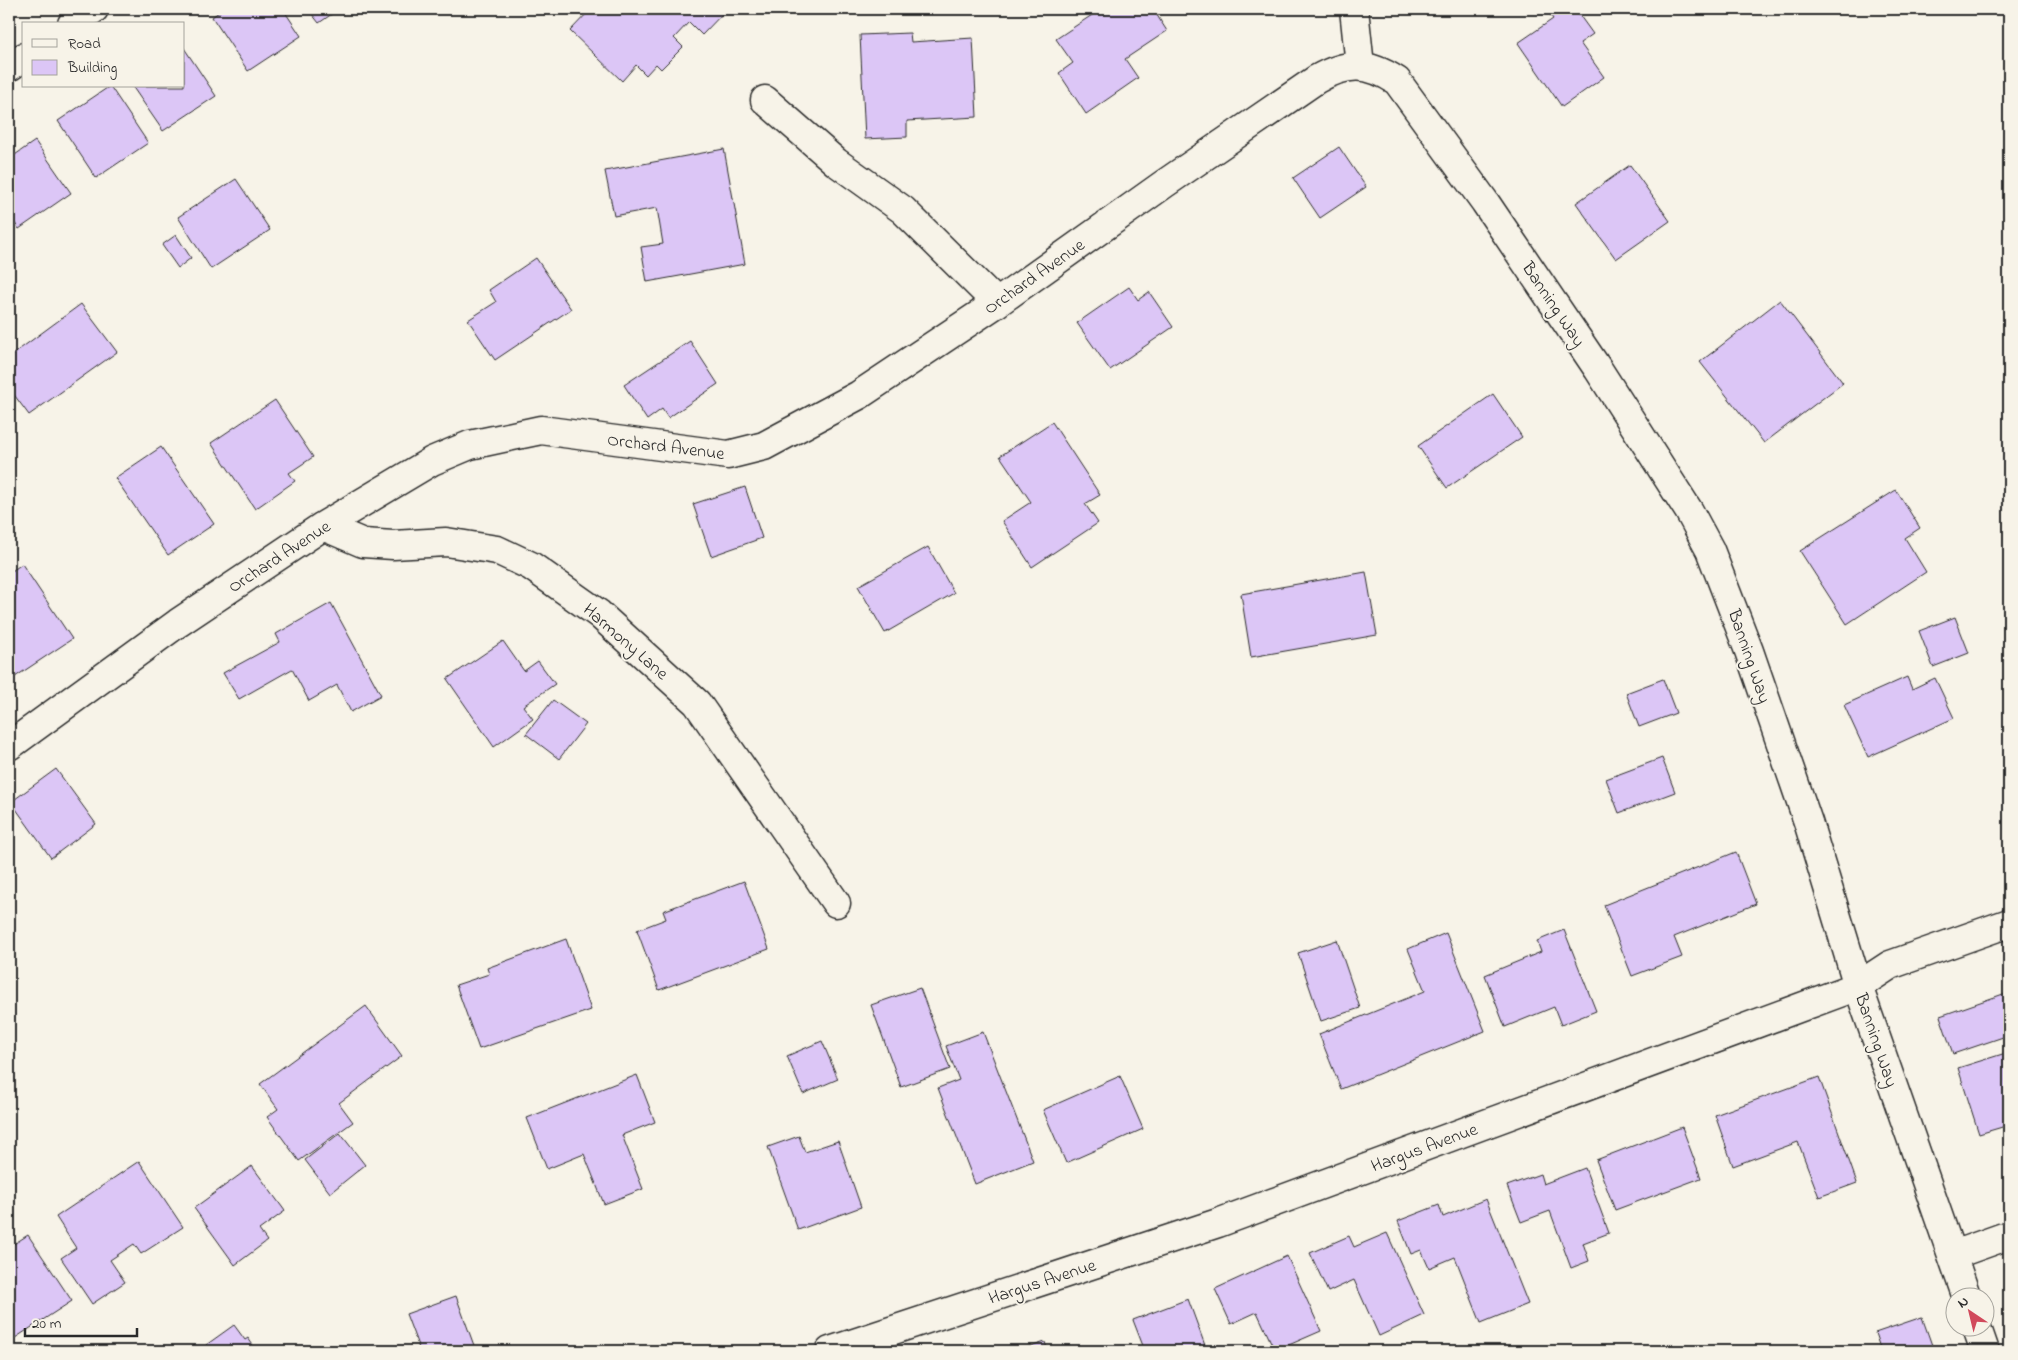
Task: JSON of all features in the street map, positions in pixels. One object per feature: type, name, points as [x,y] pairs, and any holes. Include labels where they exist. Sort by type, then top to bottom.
[{"type":"street","points":[[75,22],[94,9]]},
{"type":"street","points":[[1354,9],[1360,66]]},
{"type":"street","points":[[9,67],[22,58]]},
{"type":"street","name":"Orchard Avenue","points":[[9,746],[178,623],[323,526],[432,461],[470,444],[541,430],[728,455],[764,446],[859,395],[997,303],[1164,184],[1317,79],[1336,68],[1360,66],[1380,70],[1397,81]]},
{"type":"street","name":"Banning Way","points":[[1397,81],[1485,202],[1598,369],[1690,511],[1710,550],[1733,608],[1808,822],[1858,986],[1963,1288]]},
{"type":"street","points":[[765,100],[836,162],[902,210],[997,303]]},
{"type":"street","name":"Harmony Lane","points":[[323,526],[363,543],[393,546],[446,542],[497,550],[531,566],[599,614],[698,703],[836,903]]},
{"type":"street","name":"Hargus Avenue","points":[[830,1351],[1218,1223],[1858,986],[1890,965],[2009,924]]},
{"type":"street","points":[[1952,1256],[2009,1236]]},
{"type":"street","points":[[1980,1338],[1985,1351]]},
{"type":"building","points":[[223,9],[283,9],[301,36],[248,71],[212,17]]},
{"type":"building","points":[[308,9],[339,9],[319,23]]},
{"type":"building","points":[[591,9],[727,9],[702,35],[689,22],[674,38],[683,47],[661,69],[656,64],[646,75],[636,65],[622,81],[570,31]]},
{"type":"building","points":[[1101,9],[1153,9],[1167,31],[1125,59],[1138,78],[1086,114],[1059,73],[1073,63],[1056,39]]},
{"type":"building","points":[[1546,9],[1575,9],[1593,34],[1580,43],[1604,77],[1562,107],[1518,43],[1553,19]]},
{"type":"building","points":[[910,33],[911,42],[973,38],[977,117],[907,121],[907,137],[865,139],[860,35]]},
{"type":"building","points":[[185,50],[216,96],[163,131],[133,88],[185,88]]},
{"type":"building","points":[[107,88],[111,88],[148,143],[96,178],[58,121]]},
{"type":"building","points":[[35,141],[71,193],[19,229],[9,215],[9,159]]},
{"type":"building","points":[[1339,147],[1366,187],[1320,218],[1293,178]]},
{"type":"building","points":[[724,149],[745,264],[647,282],[641,247],[663,244],[657,208],[614,216],[605,171]]},
{"type":"building","points":[[1630,165],[1670,221],[1616,259],[1576,203]]},
{"type":"building","points":[[236,179],[270,230],[211,269],[178,217]]},
{"type":"building","points":[[176,235],[191,258],[178,268],[162,245]]},
{"type":"building","points":[[536,258],[571,309],[495,360],[468,320],[496,302],[489,290]]},
{"type":"building","points":[[1129,287],[1138,300],[1149,292],[1173,327],[1110,370],[1077,323]]},
{"type":"building","points":[[1780,300],[1843,383],[1764,443],[1700,362]]},
{"type":"building","points":[[81,304],[117,352],[29,415],[9,388],[9,357]]},
{"type":"building","points":[[690,341],[718,384],[668,418],[662,409],[647,420],[624,385]]},
{"type":"building","points":[[1493,394],[1522,437],[1447,488],[1418,446]]},
{"type":"building","points":[[275,400],[313,457],[289,473],[295,481],[255,509],[211,443]]},
{"type":"building","points":[[1052,422],[1100,495],[1085,504],[1098,523],[1032,567],[1002,521],[1031,502],[1000,456]]},
{"type":"building","points":[[161,447],[214,524],[168,555],[115,478]]},
{"type":"building","points":[[745,487],[762,538],[711,556],[693,504]]},
{"type":"building","points":[[1896,490],[1920,528],[1905,538],[1926,572],[1847,624],[1800,551]]},
{"type":"building","points":[[928,547],[954,593],[885,633],[858,586]]},
{"type":"building","points":[[22,564],[72,639],[9,681],[9,573]]},
{"type":"building","points":[[1366,572],[1377,635],[1251,657],[1241,594]]},
{"type":"building","points":[[331,603],[381,695],[351,712],[337,685],[309,701],[292,669],[239,699],[223,673],[280,642],[276,634]]},
{"type":"building","points":[[1955,617],[1969,653],[1933,667],[1919,631]]},
{"type":"building","points":[[503,641],[524,671],[538,661],[555,684],[523,706],[533,719],[494,747],[447,679]]},
{"type":"building","points":[[1907,677],[1912,689],[1935,678],[1954,718],[1868,757],[1844,705]]},
{"type":"building","points":[[1663,679],[1676,713],[1639,727],[1626,693]]},
{"type":"building","points":[[553,700],[586,724],[559,759],[526,734]]},
{"type":"building","points":[[1662,758],[1675,792],[1619,813],[1606,779]]},
{"type":"building","points":[[56,769],[96,824],[51,858],[11,802]]},
{"type":"building","points":[[1736,852],[1756,904],[1674,937],[1682,957],[1632,976],[1604,905]]},
{"type":"building","points":[[744,881],[769,949],[659,990],[637,930],[666,919],[663,911]]},
{"type":"building","points":[[1564,930],[1596,1011],[1561,1025],[1554,1007],[1505,1027],[1485,975],[1541,952],[1537,941]]},
{"type":"building","points":[[1446,933],[1485,1031],[1341,1089],[1319,1034],[1425,991],[1408,949]]},
{"type":"building","points":[[566,939],[591,1010],[479,1049],[456,985],[489,974],[487,968]]},
{"type":"building","points":[[1337,940],[1360,1008],[1321,1021],[1298,953]]},
{"type":"building","points":[[920,988],[950,1069],[901,1087],[871,1005]]},
{"type":"building","points":[[2009,992],[2009,1035],[1953,1054],[1940,1016]]},
{"type":"building","points":[[366,1006],[402,1056],[339,1103],[353,1122],[299,1161],[267,1117],[278,1109],[260,1084]]},
{"type":"building","points":[[983,1032],[1033,1161],[975,1184],[938,1088],[959,1080],[946,1046]]},
{"type":"building","points":[[822,1041],[838,1079],[803,1094],[787,1056]]},
{"type":"building","points":[[2009,1052],[2009,1125],[1979,1134],[1958,1068]]},
{"type":"building","points":[[637,1075],[655,1122],[622,1135],[643,1189],[604,1204],[584,1154],[547,1169],[527,1118]]},
{"type":"building","points":[[1120,1076],[1143,1129],[1066,1163],[1043,1110]]},
{"type":"building","points":[[1819,1077],[1857,1183],[1819,1197],[1798,1142],[1733,1166],[1715,1115]]},
{"type":"building","points":[[1682,1127],[1701,1178],[1615,1210],[1596,1160]]},
{"type":"building","points":[[340,1133],[365,1165],[330,1193],[305,1160]]},
{"type":"building","points":[[799,1136],[805,1152],[838,1141],[861,1207],[798,1230],[768,1147]]},
{"type":"building","points":[[139,1161],[183,1227],[141,1254],[134,1244],[110,1260],[125,1282],[92,1304],[61,1258],[76,1248],[56,1217]]},
{"type":"building","points":[[252,1166],[285,1211],[259,1230],[267,1241],[235,1265],[194,1208]]},
{"type":"building","points":[[1585,1168],[1609,1233],[1583,1243],[1589,1261],[1571,1268],[1550,1211],[1521,1222],[1507,1186],[1540,1174],[1543,1184]]},
{"type":"building","points":[[1486,1199],[1528,1304],[1481,1323],[1455,1257],[1429,1268],[1421,1250],[1411,1254],[1398,1221],[1439,1205],[1443,1217]]},
{"type":"building","points":[[1387,1233],[1424,1315],[1379,1336],[1354,1280],[1328,1292],[1310,1253],[1349,1236],[1354,1247]]},
{"type":"building","points":[[28,1235],[72,1301],[15,1338],[9,1328],[9,1247]]},
{"type":"building","points":[[1287,1256],[1321,1331],[1275,1351],[1257,1312],[1231,1324],[1215,1289]]},
{"type":"building","points":[[456,1296],[476,1351],[420,1351],[406,1314]]},
{"type":"building","points":[[1188,1299],[1207,1351],[1145,1351],[1133,1320]]},
{"type":"building","points":[[1922,1317],[1934,1351],[1881,1351],[1875,1333]]},
{"type":"building","points":[[234,1325],[245,1340],[248,1338],[257,1351],[210,1351],[206,1345]]},
{"type":"building","points":[[1045,1342],[1048,1351],[1019,1351]]}]
